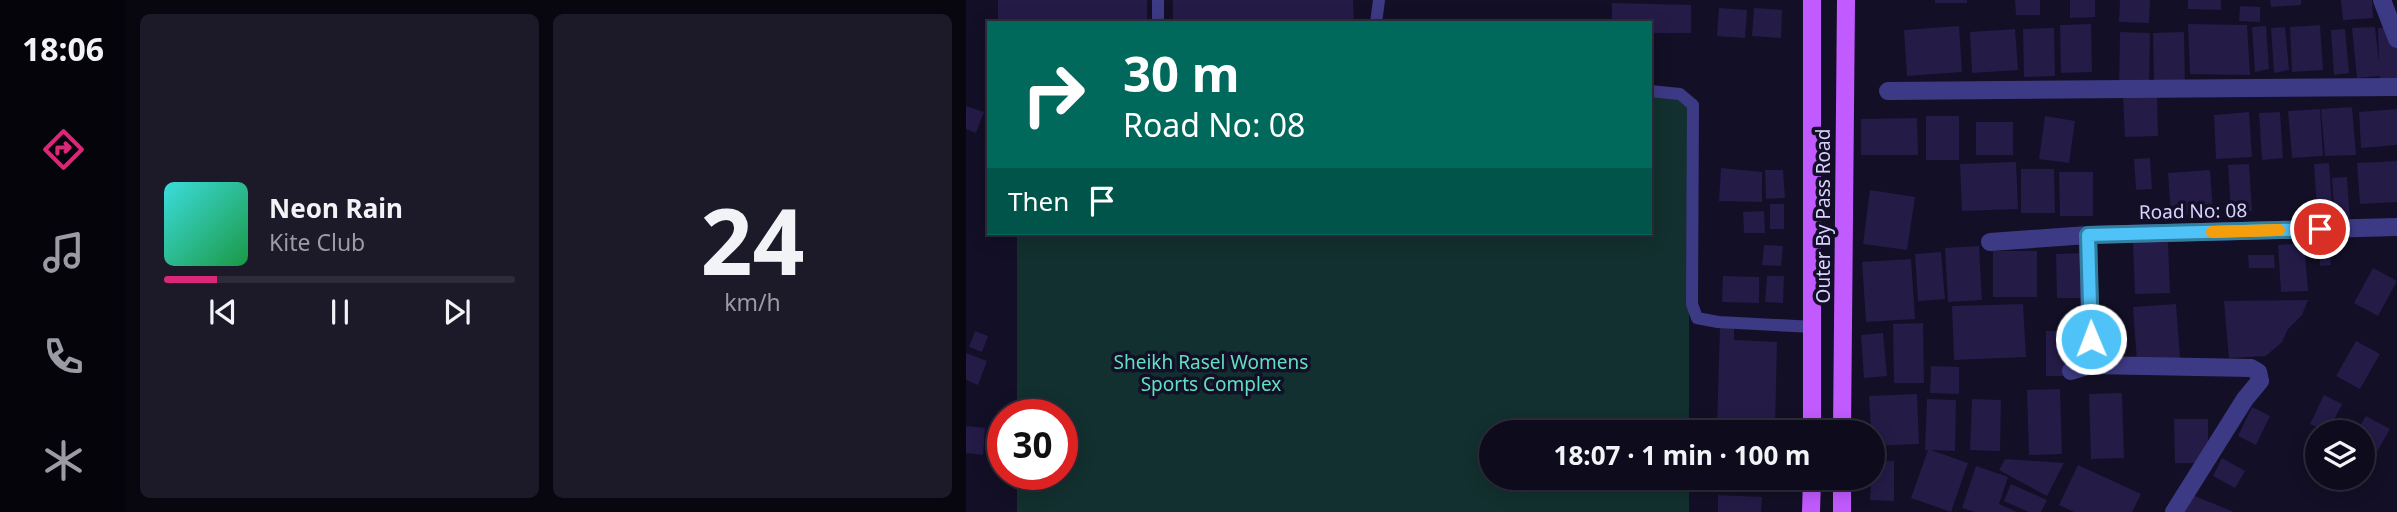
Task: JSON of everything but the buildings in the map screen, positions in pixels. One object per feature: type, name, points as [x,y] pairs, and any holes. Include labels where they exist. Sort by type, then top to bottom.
[{"type":"main road","name":"Outer By Pass Road","points":[[1812,0],[1812,420]]},
{"type":"main road","name":"Outer By Pass Road","points":[[1842,420],[1846,0]]},
{"type":"main road","points":[[1811,512],[1812,490]]},
{"type":"main road","points":[[1842,490],[1842,512]]},
{"type":"street","points":[[2382,0],[2397,39]]},
{"type":"street","points":[[1888,91],[2397,87]]},
{"type":"street","name":"Road No: 08","points":[[1990,242],[2088,235],[2397,227]]},
{"type":"street","points":[[2088,235],[2091,365]]},
{"type":"street","points":[[2071,371],[2091,365],[2251,368],[2258,372],[2260,381],[2245,399],[2174,512]]},
{"type":"lane","points":[[1158,0],[1158,21]]},
{"type":"lane","points":[[1376,21],[1379,0]]},
{"type":"lane","points":[[1652,91],[1681,94],[1693,105],[1692,304],[1697,318],[1718,322],[1814,327]]},
{"type":"green space","name":"Sheikh Rasel Womens Sports Complex","points":[[1652,97],[1689,97],[1689,420],[1479,420],[1479,490],[1689,490],[1689,512],[1017,512],[1017,490],[1078,490],[1078,399],[1017,399],[1017,235],[1652,235]]},
{"type":"slow traffic","points":[[2212,232],[2279,230]]},
{"type":"route","points":[[2091,339],[2088,235],[2320,229]]}]
